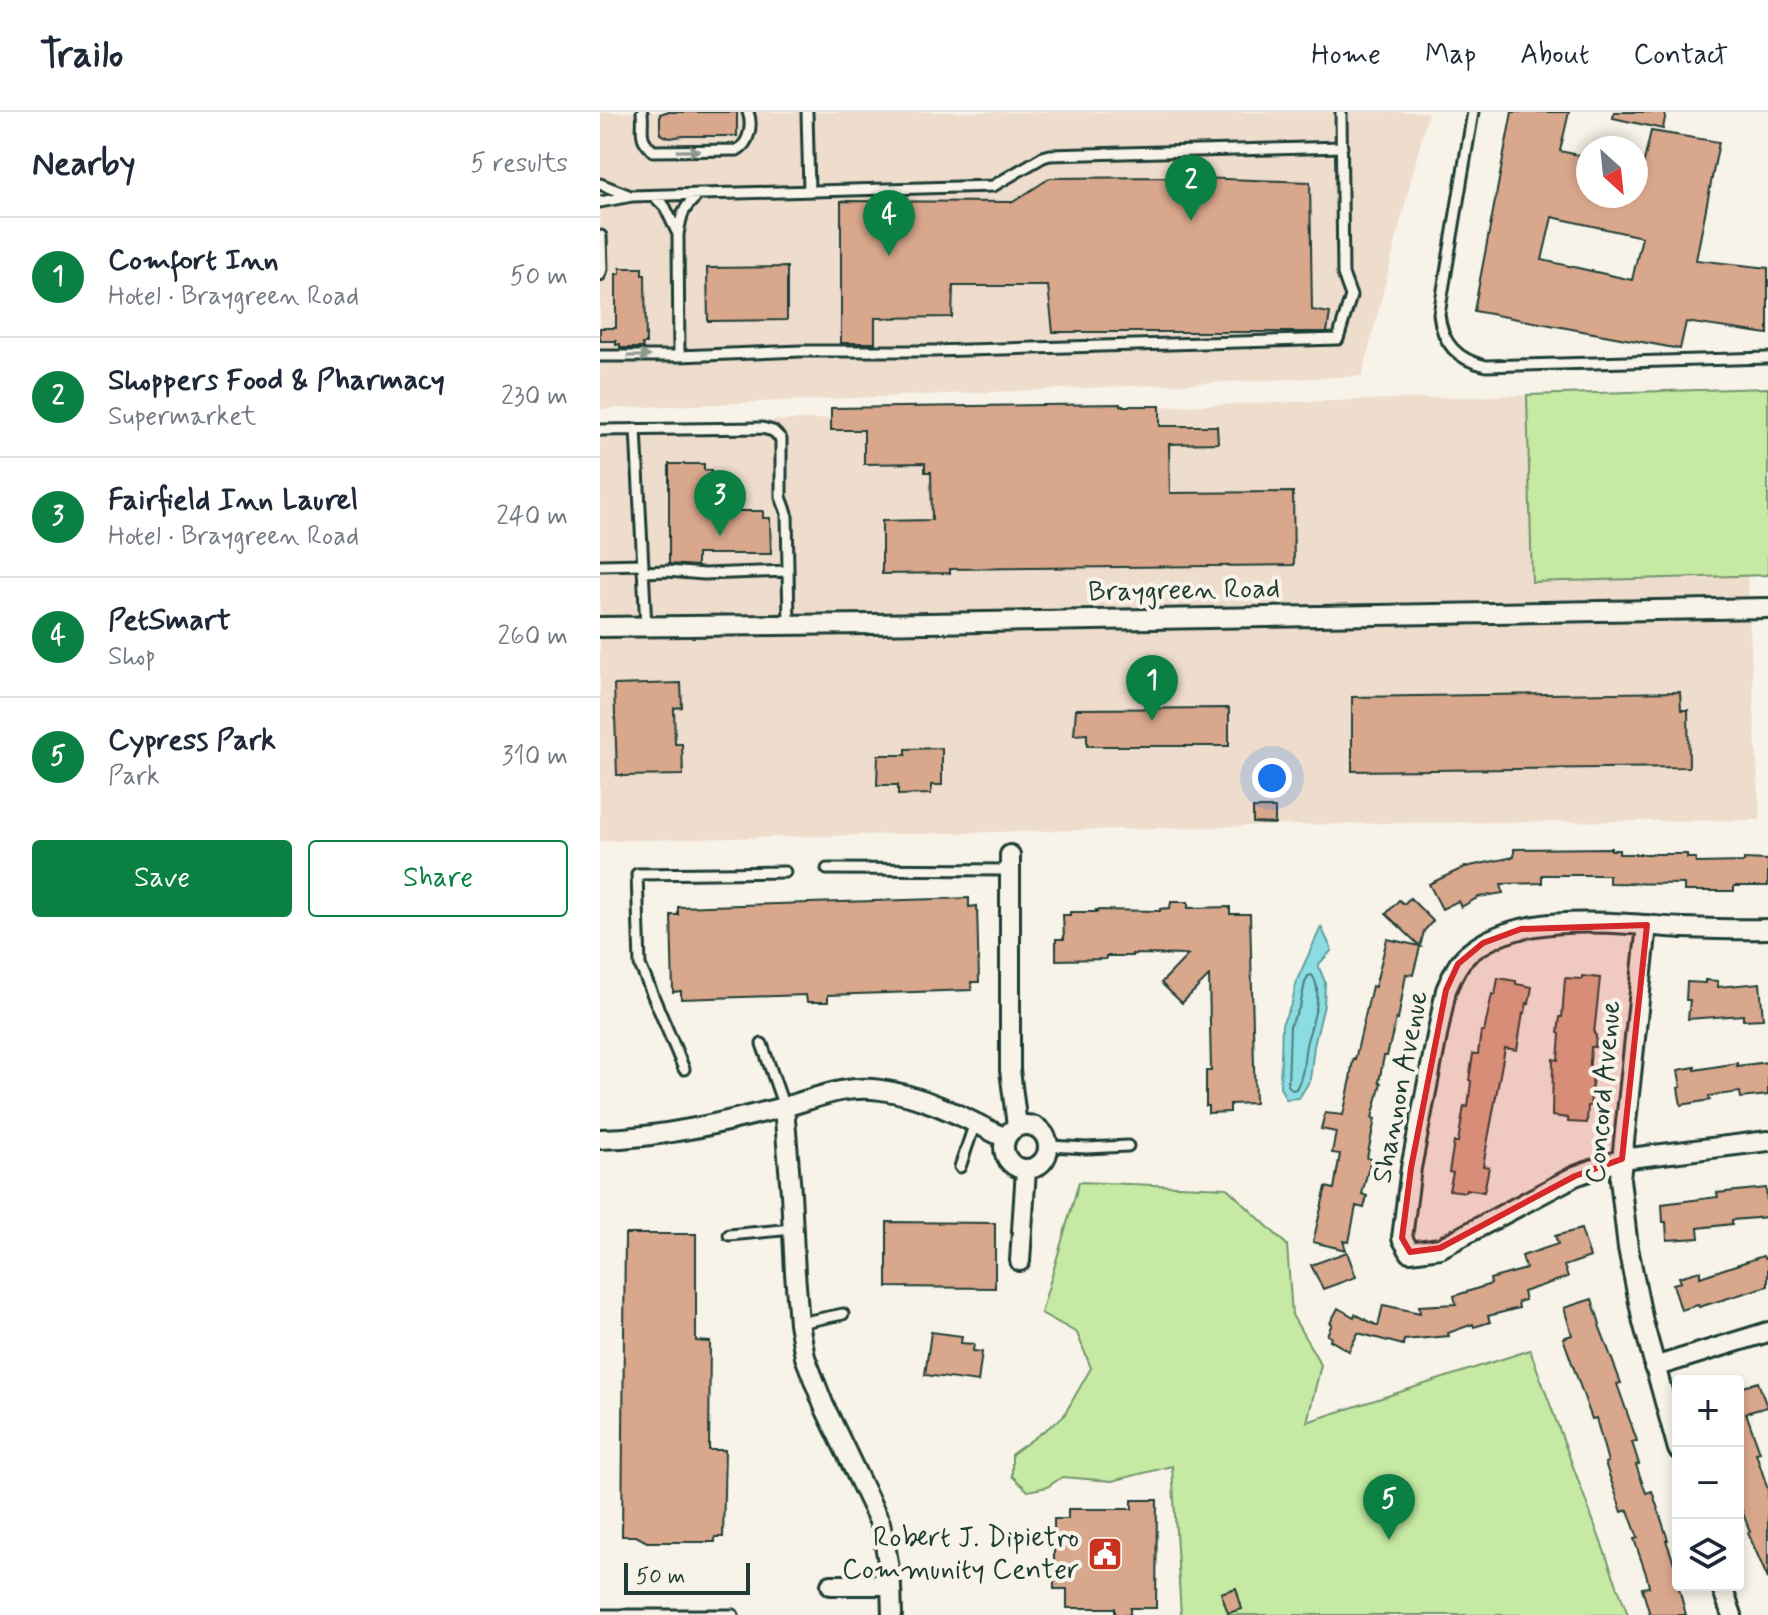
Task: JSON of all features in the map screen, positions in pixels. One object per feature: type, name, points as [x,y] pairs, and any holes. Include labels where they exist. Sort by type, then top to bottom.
[{"type":"street","name":"Braygreen Road","points":[[600,627],[1768,608]]},
{"type":"street","points":[[600,1139],[675,1131],[784,1107],[838,1090],[880,1089],[927,1100],[975,1123],[1011,1132],[1026,1124],[1034,1126],[1042,1131],[1049,1146],[1042,1163],[1026,1169],[1018,1168],[1005,1156],[1003,1147],[1011,1132],[1010,862]]},
{"type":"street","name":"Shannon Avenue","points":[[1622,1159],[1575,1176],[1440,1248],[1410,1252],[1402,1238],[1411,1168],[1446,990],[1458,964],[1483,943],[1521,929],[1547,925],[1610,922],[1768,929]]},
{"type":"street","name":"Concord Avenue","points":[[1647,925],[1620,1179],[1628,1248],[1643,1322],[1677,1447]]},
{"type":"street","points":[[784,1107],[799,1323],[805,1357],[812,1379],[880,1523],[891,1585],[892,1615]]},
{"type":"street","points":[[1622,1159],[1768,1141]]},
{"type":"street","points":[[1020,1261],[1026,1169]]},
{"type":"street","points":[[1654,1367],[1768,1332]]},
{"type":"street","points":[[831,1585],[891,1585]]},
{"type":"street","points":[[1723,1591],[1732,1615]]},
{"type":"lane","points":[[642,112],[644,143],[653,151],[742,148],[748,137],[748,112]]},
{"type":"lane","points":[[807,112],[809,191]]},
{"type":"lane","points":[[600,356],[933,351],[1338,339],[1351,296],[1343,274],[1341,112]]},
{"type":"lane","points":[[1473,112],[1439,314],[1440,327],[1453,351],[1473,363],[1486,366],[1768,358]]},
{"type":"lane","points":[[600,202],[632,196],[993,186],[1050,155],[1342,147]]},
{"type":"lane","points":[[600,184],[632,196]]},
{"type":"lane","points":[[679,356],[678,235],[686,206],[699,194]]},
{"type":"lane","points":[[654,196],[665,207],[678,235]]},
{"type":"lane","points":[[600,275],[601,236]]},
{"type":"lane","points":[[600,430],[762,428],[773,431],[781,439],[781,497],[787,513],[789,625]]},
{"type":"lane","points":[[636,429],[646,627]]},
{"type":"lane","points":[[600,565],[704,574],[788,571]]},
{"type":"lane","points":[[827,869],[1010,862]]},
{"type":"lane","points":[[684,1069],[640,965],[637,874],[785,872]]},
{"type":"lane","points":[[762,1044],[784,1107]]},
{"type":"lane","points":[[960,1167],[975,1123]]},
{"type":"lane","points":[[1049,1146],[1128,1146]]},
{"type":"lane","points":[[729,1235],[793,1229]]},
{"type":"lane","points":[[799,1323],[843,1314]]},
{"type":"lane","points":[[604,1615],[733,1615]]},
{"type":"highlighted area","points":[[1647,925],[1622,1159],[1575,1176],[1440,1248],[1410,1252],[1402,1238],[1411,1168],[1446,990],[1458,964],[1483,943],[1521,929]]},
{"type":"shaded area","points":[[600,112],[1428,112],[1362,376],[600,409]]},
{"type":"shaded area","points":[[1527,395],[1532,582],[1747,576],[1760,820],[1384,823],[600,841],[600,428]]},
{"type":"green space","points":[[1768,388],[1768,575],[1532,582],[1527,395]]},
{"type":"green space","points":[[1079,1182],[1227,1188],[1287,1245],[1292,1315],[1321,1365],[1307,1422],[1530,1350],[1628,1615],[1181,1615],[1172,1466],[1112,1481],[1062,1477],[1047,1487],[1028,1491],[1012,1476],[1012,1454],[1063,1417],[1091,1368],[1077,1333],[1041,1313]]},
{"type":"water","points":[[1321,927],[1332,950],[1318,965],[1325,982],[1324,1005],[1310,1080],[1299,1098],[1286,1099],[1280,1087],[1282,1024],[1292,1003],[1297,980]]},
{"type":"building","points":[[737,112],[737,136],[670,138],[660,134],[660,114]]},
{"type":"building","points":[[1512,112],[1569,112],[1560,151],[1576,154],[1576,208],[1648,208],[1648,144],[1651,131],[1719,142],[1696,260],[1768,268],[1768,334],[1686,322],[1680,349],[1474,311]],"holes":[[[1552,217],[1642,237],[1632,280],[1542,260]]]},
{"type":"building","points":[[1614,112],[1666,112],[1663,129],[1613,118]]},
{"type":"building","points":[[1169,177],[1310,182],[1312,310],[1330,313],[1327,332],[1053,332],[1048,286],[953,286],[952,317],[875,318],[875,343],[841,343],[841,201],[1013,202],[1050,178]]},
{"type":"building","points":[[787,267],[787,320],[708,321],[707,268]]},
{"type":"building","points":[[620,268],[642,268],[642,275],[645,275],[646,344],[642,344],[643,348],[620,348],[616,341],[600,341],[600,328],[616,328],[616,274],[620,274]]},
{"type":"building","points":[[1160,406],[1160,426],[1217,426],[1218,443],[1169,444],[1170,493],[1293,492],[1294,565],[950,569],[950,573],[882,574],[882,521],[932,520],[931,472],[925,472],[925,463],[864,464],[864,430],[831,430],[831,408]]},
{"type":"building","points":[[669,464],[704,464],[704,470],[711,470],[711,511],[763,511],[763,518],[770,518],[771,554],[697,554],[697,566],[669,564]]},
{"type":"building","points":[[681,683],[682,707],[674,708],[675,744],[682,744],[683,775],[617,775],[614,685]]},
{"type":"building","points":[[1680,692],[1681,710],[1688,710],[1689,767],[1352,771],[1352,697]]},
{"type":"building","points":[[1229,708],[1229,746],[1087,746],[1087,734],[1074,735],[1076,709]]},
{"type":"building","points":[[942,748],[942,785],[931,785],[931,794],[898,795],[898,785],[877,785],[878,755],[906,755],[906,749]]},
{"type":"building","points":[[1253,808],[1275,808],[1275,824],[1253,823]]},
{"type":"building","points":[[1514,849],[1619,850],[1619,854],[1687,854],[1687,858],[1696,858],[1696,863],[1768,860],[1768,886],[1734,886],[1734,891],[1684,891],[1684,884],[1609,883],[1609,875],[1542,875],[1542,883],[1501,884],[1503,893],[1479,897],[1461,907],[1458,901],[1442,909],[1429,884],[1465,867],[1514,857]]},
{"type":"building","points":[[969,898],[969,907],[977,906],[979,982],[971,982],[972,990],[828,995],[828,1002],[807,1002],[806,995],[681,999],[681,991],[673,992],[671,915],[678,915],[678,907]]},
{"type":"building","points":[[1410,898],[1433,921],[1424,931],[1413,975],[1406,974],[1398,1020],[1387,1056],[1384,1056],[1372,1118],[1375,1119],[1367,1158],[1371,1159],[1362,1194],[1367,1196],[1364,1208],[1356,1206],[1349,1242],[1343,1241],[1346,1250],[1313,1242],[1326,1187],[1334,1189],[1340,1154],[1332,1153],[1336,1132],[1321,1129],[1325,1113],[1343,1115],[1353,1059],[1387,939],[1420,946],[1386,914],[1399,900],[1404,904]]},
{"type":"building","points":[[1171,902],[1188,902],[1188,908],[1230,907],[1230,914],[1250,914],[1255,1103],[1230,1104],[1230,1112],[1208,1113],[1206,1106],[1206,1071],[1211,1071],[1209,976],[1182,1003],[1161,983],[1188,955],[1132,954],[1106,956],[1106,959],[1056,960],[1056,939],[1064,939],[1063,915],[1096,910],[1160,911],[1170,908]]},
{"type":"building","points":[[1582,976],[1600,978],[1595,1047],[1591,1047],[1589,1075],[1593,1075],[1587,1123],[1568,1122],[1568,1118],[1552,1116],[1553,1059],[1558,1060],[1565,978],[1582,979]]},
{"type":"building","points":[[1498,978],[1532,987],[1529,1004],[1523,1013],[1517,1050],[1505,1048],[1483,1166],[1489,1167],[1484,1192],[1449,1190],[1454,1142],[1458,1142],[1464,1106],[1468,1107],[1473,1054],[1478,1054],[1481,1031],[1484,1032]]},
{"type":"building","points":[[1705,980],[1718,981],[1718,987],[1760,983],[1763,1019],[1743,1020],[1743,1015],[1688,1019],[1690,1000],[1686,1000],[1687,982],[1705,983]]},
{"type":"building","points":[[1768,1062],[1768,1095],[1741,1098],[1740,1092],[1709,1096],[1710,1100],[1681,1105],[1678,1070]]},
{"type":"building","points":[[1766,1188],[1768,1217],[1732,1220],[1732,1224],[1698,1228],[1699,1238],[1667,1240],[1662,1204],[1718,1197],[1717,1193]]},
{"type":"building","points":[[887,1222],[995,1223],[995,1288],[887,1287]]},
{"type":"building","points":[[1581,1229],[1590,1257],[1564,1266],[1568,1277],[1523,1292],[1525,1300],[1518,1302],[1519,1308],[1488,1316],[1490,1322],[1474,1327],[1473,1324],[1448,1333],[1449,1336],[1404,1340],[1403,1345],[1358,1333],[1349,1351],[1327,1335],[1338,1308],[1378,1326],[1383,1305],[1420,1313],[1419,1306],[1456,1304],[1454,1296],[1491,1284],[1490,1279],[1526,1269],[1522,1256],[1558,1244],[1555,1236]]},
{"type":"building","points":[[625,1234],[696,1234],[696,1341],[710,1342],[709,1450],[725,1450],[723,1537],[715,1537],[715,1542],[647,1542],[636,1536],[622,1536]]},
{"type":"building","points":[[1347,1252],[1356,1277],[1323,1289],[1311,1265]]},
{"type":"building","points":[[1763,1256],[1768,1258],[1768,1286],[1681,1310],[1673,1284],[1681,1282],[1679,1277],[1700,1271],[1700,1277]]},
{"type":"building","points":[[1592,1299],[1637,1441],[1632,1442],[1639,1464],[1636,1465],[1646,1493],[1652,1491],[1668,1540],[1672,1557],[1672,1591],[1680,1591],[1686,1615],[1650,1615],[1642,1588],[1649,1587],[1647,1577],[1634,1539],[1638,1538],[1628,1510],[1622,1512],[1605,1463],[1608,1462],[1596,1418],[1592,1419],[1563,1338],[1572,1335],[1564,1308]]},
{"type":"building","points":[[931,1332],[962,1336],[961,1343],[974,1344],[973,1351],[982,1352],[978,1382],[925,1375]]},
{"type":"building","points":[[1758,1382],[1767,1407],[1746,1413],[1760,1452],[1756,1453],[1768,1490],[1768,1579],[1744,1516],[1744,1387]]},
{"type":"building","name":"Robert J. Dipietro Community Center","points":[[1132,1500],[1157,1500],[1156,1608],[1130,1608],[1130,1615],[1115,1615],[1115,1608],[1067,1608],[1067,1589],[1054,1589],[1054,1519],[1068,1519],[1068,1509],[1132,1509]]},
{"type":"building","points":[[1236,1588],[1242,1609],[1228,1613],[1221,1593]]},
{"type":"place","name":"Shoppers Food & Pharmacy","points":[[1191,221]]},
{"type":"place","name":"PetSmart","points":[[889,256]]},
{"type":"place","name":"Fairfield Inn Laurel","points":[[720,536]]},
{"type":"place","name":"Comfort Inn","points":[[1152,721]]},
{"type":"place","name":"Cypress Park","points":[[1389,1540]]},
{"type":"place","name":"Robert J. Dipietro Community Center","points":[[1105,1554]]}]
